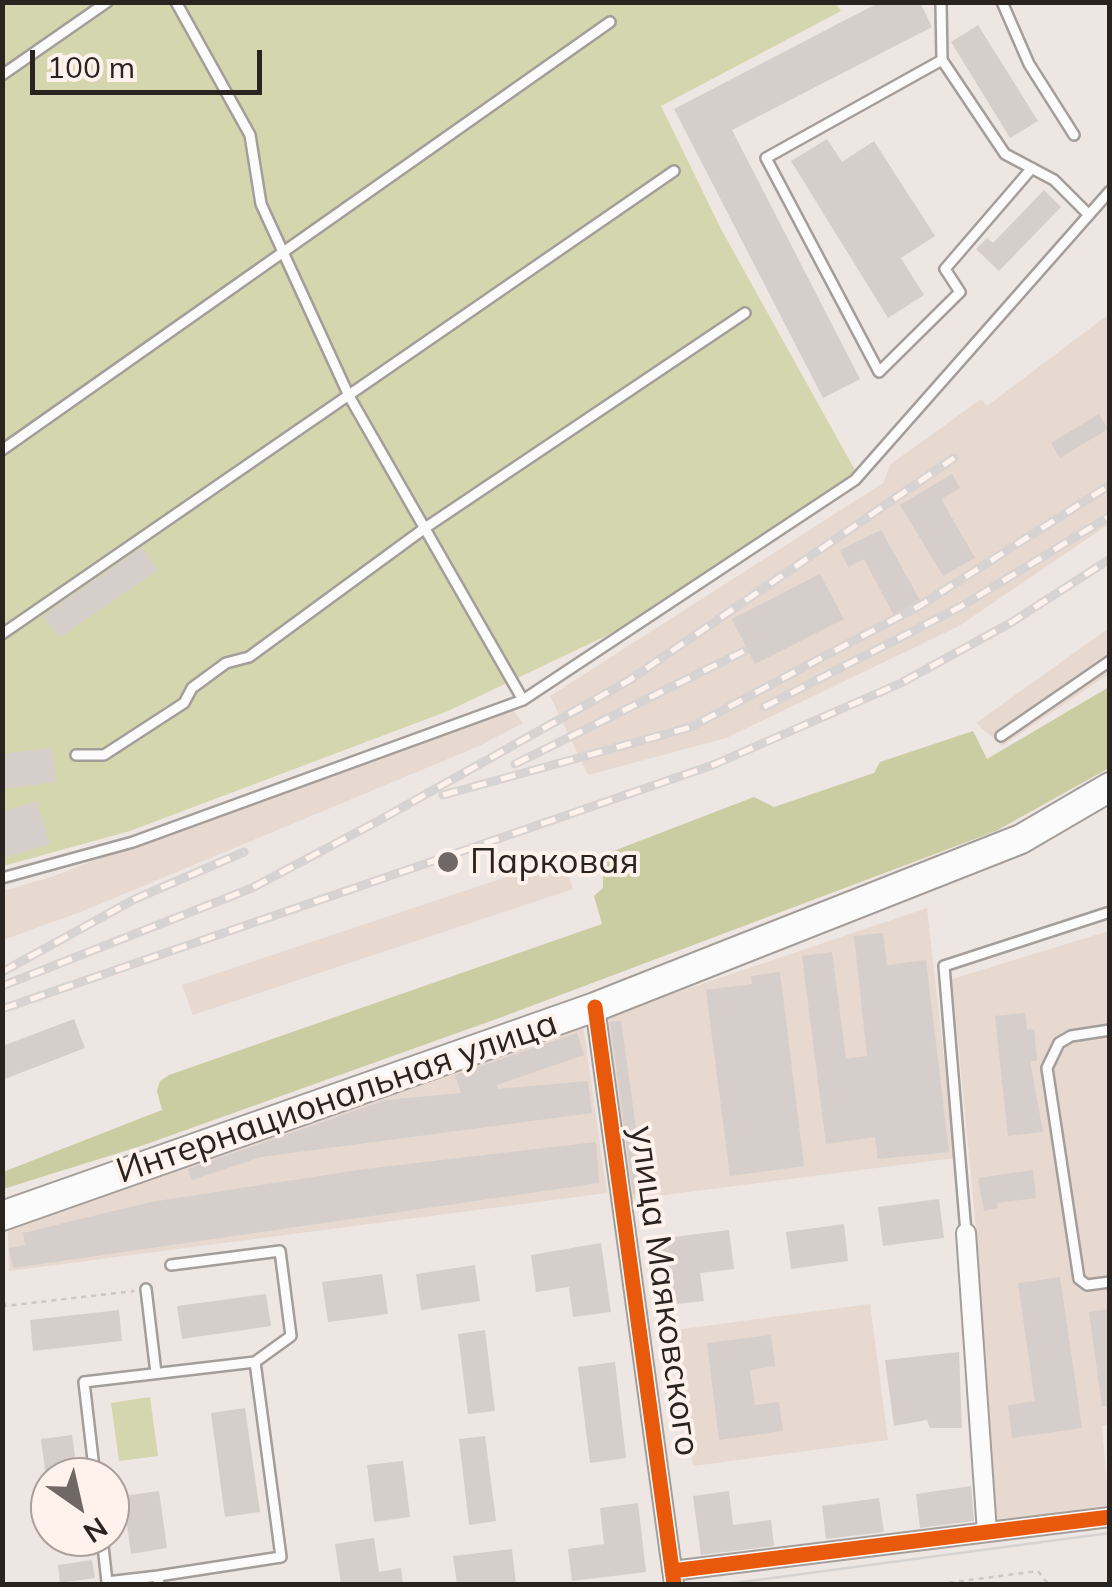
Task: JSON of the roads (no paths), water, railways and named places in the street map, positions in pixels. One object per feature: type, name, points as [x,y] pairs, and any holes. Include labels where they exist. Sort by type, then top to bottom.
[{"type":"main road","name":"Интернациональная улица","points":[[2,1216],[595,1006],[1021,838],[1110,787]]},
{"type":"street","name":"улица Маяковского","points":[[595,1006],[673,1578]]},
{"type":"street","points":[[966,1233],[987,1532]]},
{"type":"street","points":[[673,1578],[1110,1517]]},
{"type":"lane","points":[[2,76],[107,2]]},
{"type":"lane","points":[[176,2],[250,135],[261,204],[349,396],[523,700]]},
{"type":"lane","points":[[1002,2],[1028,64],[1074,136]]},
{"type":"lane","points":[[941,3],[942,60],[1006,154],[1054,180],[1088,215]]},
{"type":"lane","points":[[2,450],[610,22]]},
{"type":"lane","points":[[942,60],[766,158],[879,372],[960,292],[945,268],[1032,168]]},
{"type":"lane","points":[[2,634],[674,171]]},
{"type":"lane","points":[[2,878],[133,842],[523,700],[855,480],[1110,191]]},
{"type":"lane","points":[[76,756],[104,755],[168,713],[214,672],[249,657],[425,528],[746,313]]},
{"type":"lane","points":[[1001,736],[1110,661]]},
{"type":"lane","points":[[966,1233],[944,966],[1110,912]]},
{"type":"lane","points":[[1110,1030],[1071,1036],[1059,1043],[1047,1068],[1079,1280],[1086,1285],[1110,1282]]},
{"type":"lane","points":[[93,1457],[84,1382],[255,1362],[291,1336],[280,1251],[171,1265]]},
{"type":"lane","points":[[146,1290],[156,1374]]},
{"type":"lane","points":[[105,1557],[108,1582],[158,1580],[281,1557],[255,1362]]},
{"type":"tram line","points":[[727,1584],[1110,1533]]},
{"type":"railway","points":[[2,986],[252,888],[378,821],[628,681],[954,458]]},
{"type":"railway","points":[[443,795],[691,727],[921,605],[1110,485]]},
{"type":"railway","points":[[764,707],[960,607],[1110,516]]},
{"type":"railway","points":[[2,1009],[713,765],[901,683],[1012,622],[1110,559]]},
{"type":"railway","points":[[515,764],[744,651]]},
{"type":"railway","points":[[2,972],[135,899],[244,852]]},
{"type":"place","name":"Парковая","points":[[448,862]]}]
